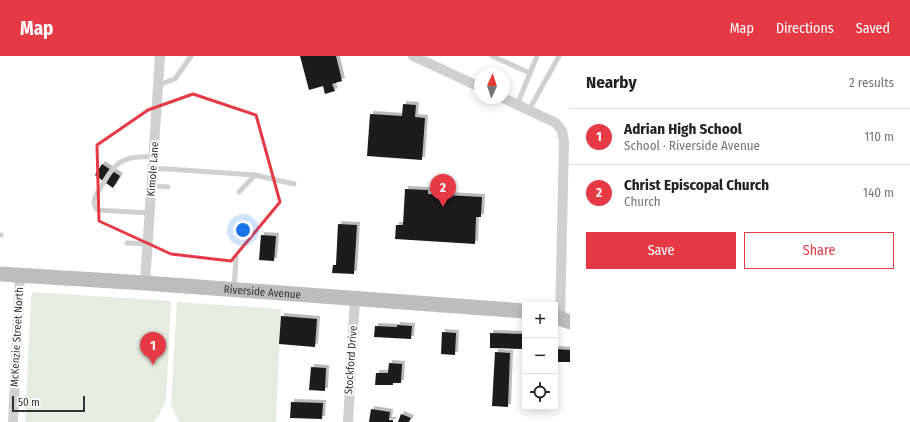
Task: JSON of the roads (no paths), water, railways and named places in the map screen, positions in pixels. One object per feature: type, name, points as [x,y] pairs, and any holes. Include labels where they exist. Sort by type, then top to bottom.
[{"type":"street","name":"Kimole Lane","points":[[145,283],[160,56]]},
{"type":"street","points":[[413,56],[474,84]]},
{"type":"street","points":[[510,102],[556,123],[562,131],[564,142],[566,205],[562,319]]},
{"type":"street","name":"Riverside Avenue","points":[[0,274],[234,289],[522,311]]},
{"type":"street","name":"McKenzie Street North","points":[[13,422],[20,275]]},
{"type":"street","name":"Stockford Drive","points":[[348,422],[355,298]]},
{"type":"lane","points":[[158,85],[175,79],[191,56]]},
{"type":"lane","points":[[492,56],[530,73]]},
{"type":"lane","points":[[517,105],[537,56]]},
{"type":"lane","points":[[529,110],[559,56]]},
{"type":"lane","points":[[150,213],[97,210],[94,204],[95,197],[117,164],[130,157],[154,157]]},
{"type":"lane","points":[[153,168],[256,174],[294,184]]},
{"type":"lane","points":[[238,192],[256,174]]},
{"type":"lane","points":[[152,186],[168,187]]},
{"type":"lane","points":[[127,243],[148,244]]},
{"type":"lane","points":[[234,289],[236,258]]},
{"type":"place","name":"Christ Episcopal Church","points":[[443,207]]},
{"type":"place","name":"Adrian High School","points":[[153,365]]}]
